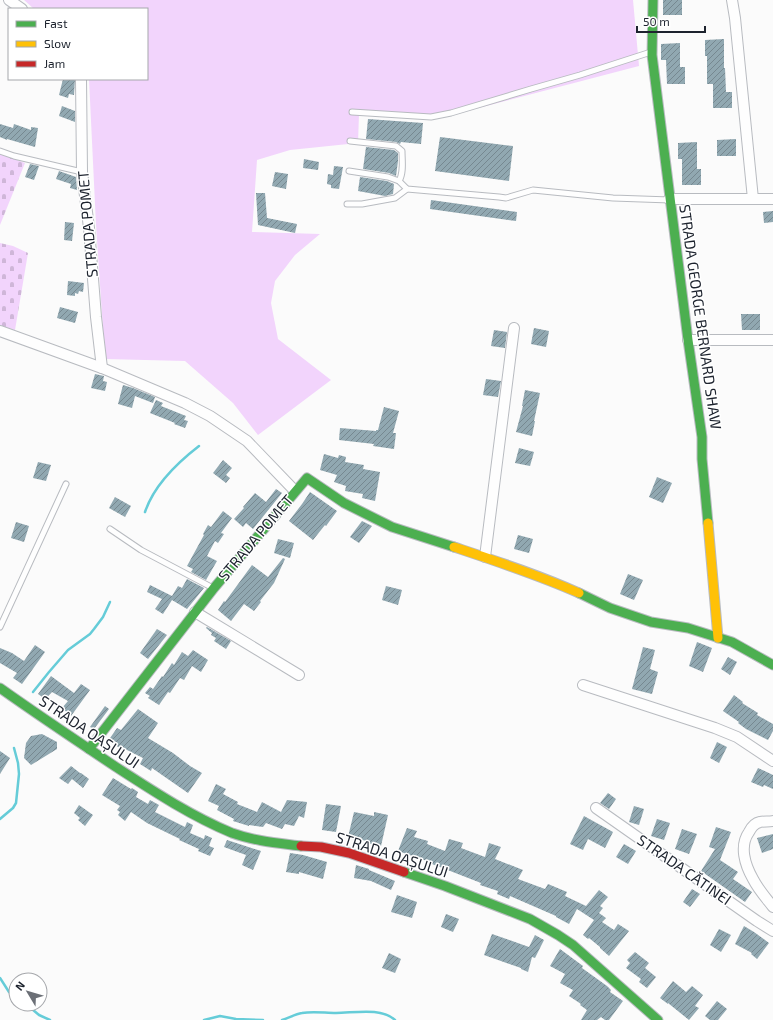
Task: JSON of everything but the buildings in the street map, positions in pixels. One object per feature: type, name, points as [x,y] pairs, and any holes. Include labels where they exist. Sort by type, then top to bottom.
[{"type":"street","points":[[9,0],[21,8]]},
{"type":"street","name":"STRADA GEORGE BERNARD SHAW","points":[[653,0],[652,52],[688,340],[702,437],[702,459],[718,638]]},
{"type":"street","points":[[732,0],[753,199]]},
{"type":"street","name":"STRADA POMET","points":[[81,80],[82,172],[89,228],[96,317],[102,368]]},
{"type":"street","points":[[670,199],[773,199]]},
{"type":"street","points":[[485,557],[514,328]]},
{"type":"street","name":"STRADA POMET","points":[[0,331],[102,368],[185,403],[210,416],[247,441],[296,491],[214,588],[89,749]]},
{"type":"street","points":[[688,340],[773,340]]},
{"type":"street","points":[[296,491],[307,478],[344,503],[392,527],[485,557],[559,584],[610,608],[651,622],[688,628],[732,642],[773,665]]},
{"type":"street","points":[[195,612],[299,675]]},
{"type":"street","points":[[583,685],[722,731],[737,737],[773,760]]},
{"type":"street","name":"STRADA OAȘULUI","points":[[0,688],[51,724],[148,788],[200,818],[234,833],[258,840],[300,846],[321,847],[349,853],[445,886],[530,918],[573,945],[658,1020]]},
{"type":"street","name":"STRADA CĂTINEI","points":[[596,808],[773,931]]},
{"type":"street","points":[[773,821],[760,822],[751,828],[746,836],[743,848],[747,866],[754,881],[773,907]]},
{"type":"lane","points":[[352,112],[431,116],[451,113],[652,52]]},
{"type":"lane","points":[[350,141],[396,146],[402,151],[403,164],[401,179],[399,181]]},
{"type":"lane","points":[[0,151],[14,156],[82,172]]},
{"type":"lane","points":[[349,171],[388,177],[399,181],[407,189],[499,198],[506,198],[533,190],[613,198],[670,199]]},
{"type":"lane","points":[[347,204],[362,204],[394,198],[407,189]]},
{"type":"lane","points":[[0,627],[66,484]]},
{"type":"lane","points":[[110,529],[142,550],[214,588]]},
{"type":"green space","points":[[24,0],[633,0],[639,66],[437,119],[359,114],[358,143],[290,150],[257,160],[252,232],[320,234],[295,255],[275,281],[271,303],[278,339],[331,380],[258,435],[233,403],[185,361],[105,359],[96,225],[89,80],[148,80],[148,8],[33,8]]},
{"type":"green space","points":[[0,153],[25,163],[0,225]]},
{"type":"green space","points":[[0,243],[13,246],[28,253],[15,330],[0,325]]},
{"type":"waterway","points":[[145,512],[154,493],[167,475],[199,446]]},
{"type":"waterway","points":[[33,692],[68,650],[90,634],[103,617],[110,602]]},
{"type":"waterway","points":[[0,819],[13,808],[16,803],[19,774],[14,748]]},
{"type":"waterway","points":[[0,978],[8,990]]},
{"type":"waterway","points":[[35,1012],[50,1020]]},
{"type":"waterway","points":[[282,1020],[306,1012],[375,1012],[382,1013],[395,1020]]},
{"type":"waterway","points":[[204,1020],[220,1016],[236,1019],[263,1020]]},
{"type":"traffic: fast","points":[[653,0],[652,55],[688,340],[702,437],[702,459],[708,523]]},
{"type":"traffic: fast","points":[[89,749],[214,588],[307,478],[344,503],[392,527],[454,547]]},
{"type":"traffic: fast","points":[[579,593],[610,608],[651,622],[688,628],[732,642],[773,665]]},
{"type":"traffic: fast","points":[[0,688],[116,767],[158,794],[202,819],[240,836],[301,846]]},
{"type":"traffic: fast","points":[[404,872],[445,886],[530,919],[558,935],[573,945],[658,1020]]},
{"type":"traffic: slow","points":[[708,523],[718,638]]},
{"type":"traffic: slow","points":[[454,547],[533,574],[579,593]]},
{"type":"traffic: jam","points":[[301,846],[321,847],[349,853],[404,872]]}]
